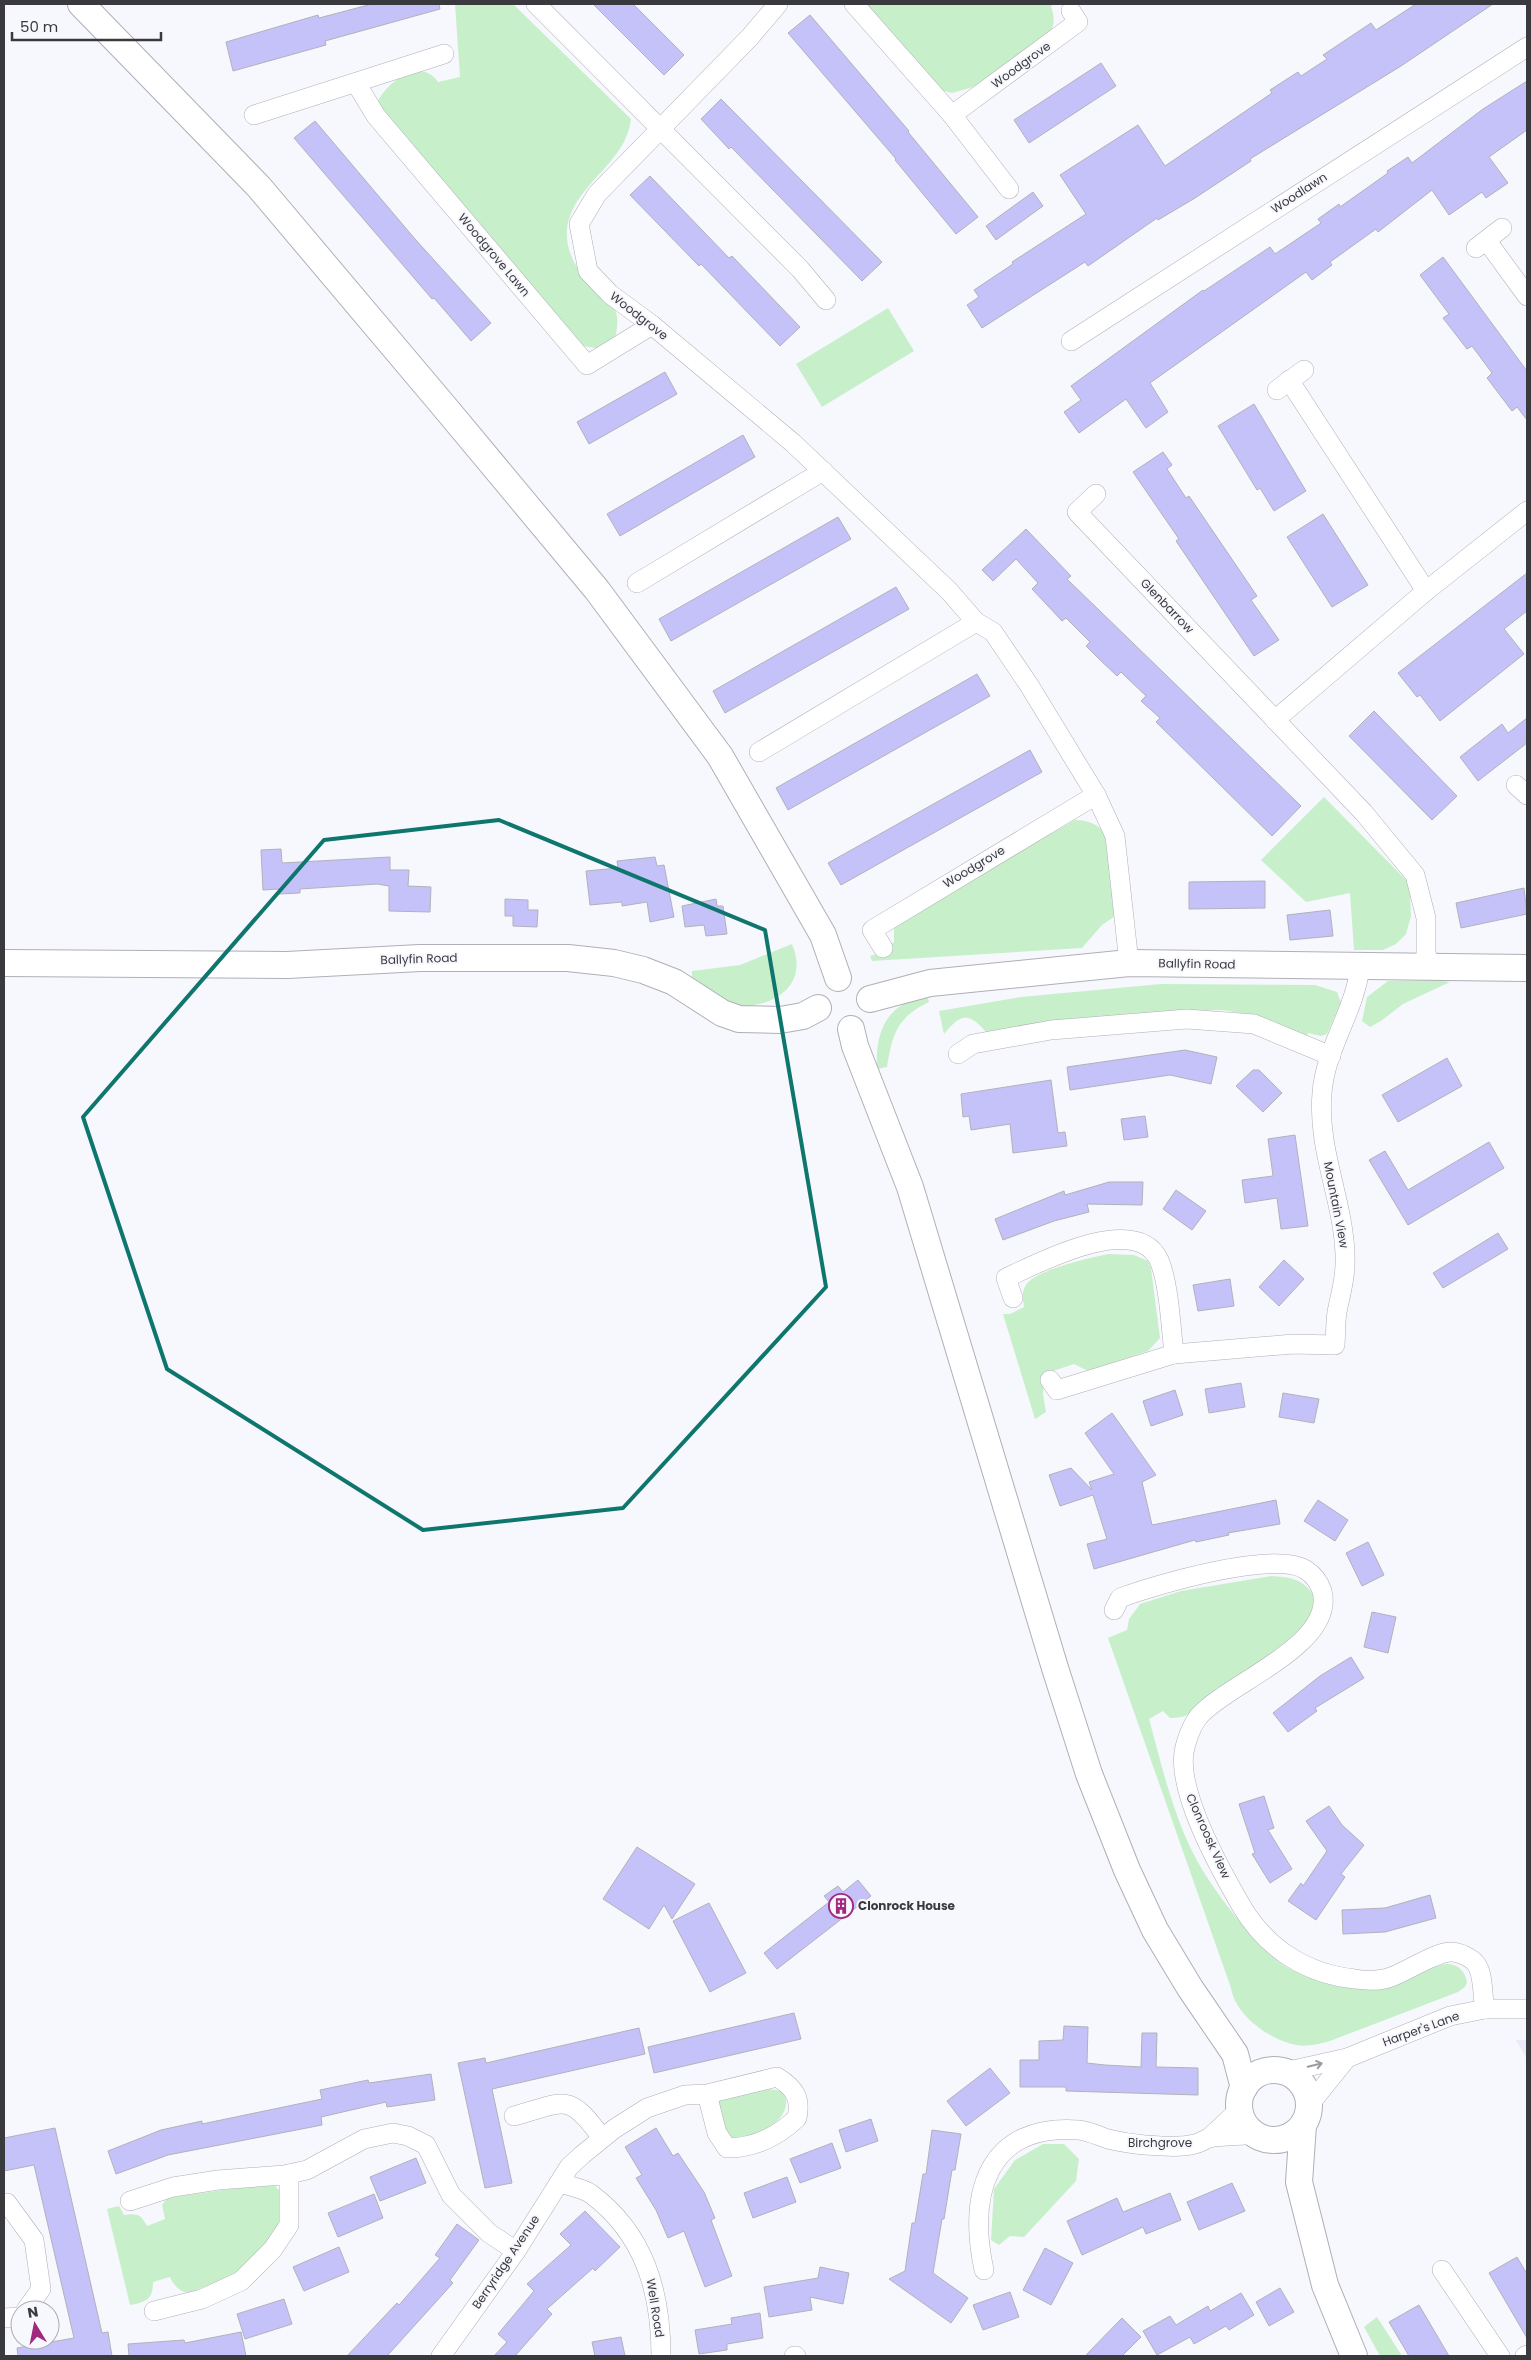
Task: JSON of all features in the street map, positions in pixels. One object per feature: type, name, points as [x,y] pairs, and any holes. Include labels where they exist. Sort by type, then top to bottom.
[{"type":"street","points":[[81,4],[259,188],[442,403],[596,590],[720,756],[823,935],[838,978]]},
{"type":"street","points":[[536,4],[800,270],[826,300]]},
{"type":"street","name":"Woodgrove","points":[[778,4],[750,37],[598,194],[579,224],[588,271],[610,294],[652,325],[793,443],[949,591],[976,622],[993,632],[1029,685],[1096,795],[1115,836],[1129,963]]},
{"type":"street","points":[[854,4],[952,115],[1009,189]]},
{"type":"street","name":"Woodgrove","points":[[952,115],[1078,22],[1071,11]]},
{"type":"street","name":"Woodlawn","points":[[1071,341],[1527,47]]},
{"type":"street","points":[[254,115],[444,54]]},
{"type":"street","name":"Woodgrove Lawn","points":[[356,83],[376,116],[587,365],[652,325]]},
{"type":"street","points":[[1502,228],[1481,244],[1527,296]]},
{"type":"street","points":[[1290,380],[1426,591]]},
{"type":"street","points":[[637,583],[822,471]]},
{"type":"street","name":"Glenbarrow","points":[[1096,494],[1077,512],[1364,813],[1415,876],[1426,918],[1426,953],[1430,966]]},
{"type":"street","points":[[1276,720],[1426,591],[1527,511]]},
{"type":"street","points":[[759,752],[976,622]]},
{"type":"street","name":"Woodgrove","points":[[883,948],[872,930],[1096,795]]},
{"type":"street","name":"Ballyfin Road","points":[[4,963],[287,965],[420,958],[568,958],[614,962],[643,970],[674,982],[722,1013],[739,1019],[780,1020],[802,1016],[818,1008]]},
{"type":"street","name":"Ballyfin Road","points":[[870,999],[930,983],[1129,963],[1527,968]]},
{"type":"street","name":"Mountain View","points":[[1050,1380],[1057,1390],[1174,1354],[1293,1344],[1335,1344],[1337,1308],[1344,1282],[1345,1254],[1340,1212],[1323,1144],[1320,1118],[1324,1074],[1352,1001],[1360,967]]},
{"type":"street","points":[[838,978],[855,979],[862,984],[870,999],[868,1014],[864,1021],[851,1028],[837,1029],[830,1025],[821,1015],[818,1008],[820,993],[824,986],[838,978]]},
{"type":"street","points":[[966,1042],[1090,1025],[1206,1019],[1254,1024],[1331,1056]]},
{"type":"street","points":[[851,1028],[855,1046],[910,1187],[1055,1668],[1089,1774],[1127,1870],[1155,1930],[1190,1988],[1235,2054],[1245,2123],[1260,2137],[1298,2182]]},
{"type":"street","points":[[1013,1298],[1006,1278],[1092,1242],[1118,1240],[1138,1242],[1153,1251],[1162,1271],[1174,1354]]},
{"type":"street","name":"Clonroosk View","points":[[1114,1610],[1120,1598],[1160,1584],[1243,1567],[1271,1563],[1291,1563],[1302,1567],[1317,1579],[1324,1597],[1324,1610],[1311,1632],[1289,1653],[1220,1697],[1200,1715],[1191,1729],[1184,1748],[1183,1767],[1188,1790],[1201,1826],[1244,1910],[1274,1946],[1301,1965],[1323,1974],[1376,1980],[1391,1977],[1415,1965],[1451,1952],[1463,1955],[1476,1963],[1480,1971],[1485,2009]]},
{"type":"street","name":"Harper's Lane","points":[[1276,2071],[1347,2058],[1420,2026],[1450,2016],[1485,2009],[1527,2009]]},
{"type":"street","points":[[1235,2054],[1294,2077],[1302,2084],[1307,2094],[1298,2182],[1325,2285],[1354,2356]]},
{"type":"street","name":"Harper's Lane","points":[[1306,2115],[1347,2058]]},
{"type":"street","points":[[1242,2098],[1258,2074],[1276,2071]]},
{"type":"street","name":"Berryridge Avenue","points":[[441,2356],[516,2251],[569,2167],[602,2138],[647,2108],[685,2096],[707,2094],[777,2077],[790,2085],[799,2099],[797,2118],[783,2131],[762,2141],[736,2148],[727,2148],[717,2133],[707,2094]]},
{"type":"street","name":"Birchgrove","points":[[1209,2138],[1242,2098]]},
{"type":"street","points":[[514,2116],[563,2102],[578,2108],[602,2138]]},
{"type":"street","points":[[1260,2137],[1286,2138],[1306,2115]]},
{"type":"street","name":"Birchgrove","points":[[984,2270],[978,2245],[978,2223],[980,2198],[986,2178],[995,2160],[1007,2147],[1025,2137],[1040,2133],[1079,2130],[1122,2143],[1147,2145],[1194,2144],[1209,2138],[1260,2137]]},
{"type":"street","points":[[130,2201],[173,2187],[218,2180],[289,2174],[306,2170],[364,2139],[393,2133],[408,2136],[426,2145],[451,2195],[489,2233],[516,2251]]},
{"type":"street","points":[[154,2311],[202,2298],[241,2281],[273,2249],[288,2225],[289,2174]]},
{"type":"street","name":"Well Road","points":[[559,2183],[590,2193],[617,2218],[636,2244],[652,2278],[661,2328],[661,2356]]},
{"type":"street","points":[[4,2203],[7,2203],[23,2222],[34,2240],[41,2289],[33,2300]]},
{"type":"street","points":[[1442,2270],[1500,2356]]},
{"type":"highlighted area","points":[[499,820],[765,930],[826,1287],[623,1508],[423,1530],[167,1369],[83,1117],[324,840]]},
{"type":"shaded area","points":[[1516,2040],[1527,2040],[1527,2059]]},
{"type":"green space","points":[[455,4],[513,4],[631,119],[627,135],[620,149],[578,200],[571,214],[567,230],[569,248],[580,272],[612,305],[616,312],[615,339],[602,349],[582,346],[376,105],[387,88],[395,81],[413,72],[431,75],[438,82],[460,77]]},
{"type":"green space","points":[[864,4],[1054,4],[1051,6],[1054,22],[1048,36],[973,87],[952,93],[941,90]]},
{"type":"green space","points":[[888,308],[914,351],[822,407],[796,364]]},
{"type":"green space","points":[[1324,797],[1408,882],[1411,916],[1406,934],[1396,944],[1383,950],[1354,950],[1350,893],[1306,902],[1261,860]]},
{"type":"green space","points":[[1075,820],[1090,822],[1103,831],[1106,837],[1109,847],[1114,917],[1102,925],[1082,948],[872,961],[870,956],[880,953],[894,942],[894,927],[901,920]]},
{"type":"green space","points":[[792,944],[796,959],[796,972],[792,983],[774,999],[748,1006],[734,1006],[719,1000],[692,984],[692,971],[740,965]]},
{"type":"green space","points":[[1436,980],[1450,982],[1403,1004],[1370,1027],[1362,1021],[1367,997],[1388,981]]},
{"type":"green space","points":[[1161,984],[1315,985],[1337,992],[1341,1002],[1327,1034],[1321,1036],[1308,1033],[1306,1038],[1252,1015],[1222,1010],[1192,1011],[987,1033],[975,1021],[965,1018],[955,1022],[944,1034],[939,1011],[1021,997]]},
{"type":"green space","points":[[927,995],[929,1002],[910,1014],[898,1028],[891,1045],[887,1067],[877,1069],[878,1042],[886,1021],[902,1005]]},
{"type":"green space","points":[[1109,1254],[1134,1255],[1148,1261],[1151,1268],[1160,1338],[1148,1351],[1088,1371],[1074,1364],[1053,1371],[1044,1379],[1043,1395],[1046,1412],[1035,1419],[1003,1314],[1010,1314],[1024,1307],[1023,1290],[1031,1279],[1064,1265]]},
{"type":"green space","points":[[1271,1576],[1294,1579],[1308,1588],[1312,1593],[1316,1607],[1310,1622],[1298,1636],[1282,1649],[1217,1689],[1191,1713],[1178,1718],[1170,1718],[1163,1711],[1149,1719],[1173,1803],[1192,1851],[1215,1888],[1253,1937],[1279,1962],[1294,1971],[1322,1981],[1352,1985],[1381,1983],[1411,1977],[1442,1964],[1447,1964],[1454,1965],[1460,1969],[1465,1975],[1467,1982],[1465,1987],[1458,1992],[1330,2041],[1300,2046],[1275,2038],[1255,2025],[1239,2008],[1234,1998],[1108,1638],[1127,1630],[1129,1619],[1140,1604],[1181,1591]]},
{"type":"green space","points":[[768,2089],[783,2091],[786,2101],[785,2110],[780,2118],[764,2131],[744,2139],[735,2141],[726,2136],[718,2101],[725,2096]]},
{"type":"green space","points":[[1043,2144],[1064,2144],[1079,2159],[1076,2181],[1024,2237],[1010,2236],[999,2245],[991,2240],[994,2189],[1015,2160]]},
{"type":"green space","points":[[272,2183],[280,2191],[282,2203],[277,2233],[235,2274],[189,2293],[178,2288],[170,2277],[153,2282],[152,2292],[148,2299],[141,2303],[130,2305],[107,2209],[119,2206],[124,2215],[138,2215],[147,2226],[165,2219],[162,2205],[167,2198]]},
{"type":"green space","points":[[1377,2317],[1402,2356],[1380,2356],[1364,2327]]},
{"type":"building","points":[[372,4],[439,4],[440,9],[325,41],[326,45],[233,71],[226,42],[318,15],[319,18]]},
{"type":"building","points":[[593,4],[633,4],[684,55],[664,75]]},
{"type":"building","points":[[1416,4],[1493,4],[1401,66],[1250,159],[1251,161],[1195,198],[1158,220],[1157,218],[1088,266],[1085,262],[982,328],[967,305],[979,297],[974,290],[1013,264],[1012,262],[1086,214],[1060,175],[1138,125],[1165,166],[1272,93],[1270,90],[1298,72],[1301,76],[1327,59],[1323,55],[1371,23],[1376,30]]},
{"type":"building","points":[[810,15],[909,131],[978,217],[956,234],[896,159],[788,33]]},
{"type":"building","points":[[1101,63],[1116,86],[1029,143],[1014,120]]},
{"type":"building","points":[[1527,81],[1527,130],[1489,157],[1508,183],[1486,198],[1482,192],[1449,215],[1432,190],[1378,232],[1376,229],[1330,262],[1332,265],[1312,280],[1306,272],[1150,383],[1168,412],[1146,428],[1126,399],[1079,433],[1064,412],[1081,400],[1071,386],[1203,290],[1270,247],[1275,254],[1321,223],[1318,219],[1339,204],[1340,207],[1388,173],[1387,171],[1408,157],[1412,163],[1483,109]]},
{"type":"building","points":[[721,99],[882,262],[862,281],[731,147],[729,149],[701,119]]},
{"type":"building","points":[[315,121],[415,239],[491,323],[471,341],[434,298],[432,299],[294,138]]},
{"type":"building","points":[[650,176],[729,258],[732,256],[800,327],[780,346],[701,264],[699,266],[630,195]]},
{"type":"building","points":[[1033,192],[1043,206],[996,240],[986,226]]},
{"type":"building","points":[[1443,257],[1527,371],[1527,420],[1517,407],[1512,411],[1487,378],[1492,373],[1472,346],[1467,349],[1443,318],[1449,314],[1420,275]]},
{"type":"building","points":[[665,372],[677,394],[589,444],[577,422]]},
{"type":"building","points":[[1254,404],[1306,491],[1274,511],[1260,488],[1257,490],[1218,426]]},
{"type":"building","points":[[743,435],[755,457],[620,536],[607,514]]},
{"type":"building","points":[[1163,452],[1172,465],[1167,469],[1186,498],[1189,496],[1257,596],[1251,600],[1279,640],[1254,656],[1176,541],[1179,539],[1133,472]]},
{"type":"building","points":[[1323,514],[1368,585],[1332,607],[1287,537]]},
{"type":"building","points":[[838,517],[851,539],[671,641],[659,619]]},
{"type":"building","points":[[1026,529],[1071,576],[1067,579],[1301,806],[1272,836],[1156,722],[1160,718],[1141,701],[1146,696],[1121,672],[1117,676],[1086,646],[1090,642],[1066,618],[1062,621],[1032,589],[1038,583],[1016,559],[993,581],[982,570]]},
{"type":"building","points":[[1527,573],[1527,611],[1504,629],[1524,654],[1440,721],[1420,695],[1417,697],[1398,673]]},
{"type":"building","points":[[896,587],[909,609],[725,713],[713,691]]},
{"type":"building","points":[[977,674],[990,696],[788,810],[776,788]]},
{"type":"building","points":[[1374,711],[1457,796],[1432,820],[1349,736]]},
{"type":"building","points":[[1527,718],[1527,743],[1478,781],[1460,757],[1502,724],[1508,733]]},
{"type":"building","points":[[1030,750],[1042,772],[841,885],[828,863]]},
{"type":"building","points":[[281,849],[282,863],[390,857],[390,870],[409,870],[408,886],[431,887],[430,912],[389,911],[389,886],[377,884],[300,889],[300,893],[279,894],[279,889],[263,890],[261,850]]},
{"type":"building","points":[[655,857],[657,866],[664,865],[674,917],[650,922],[647,902],[622,906],[622,902],[590,905],[586,871],[618,868],[617,861]]},
{"type":"building","points":[[1265,881],[1265,908],[1189,909],[1189,882]]},
{"type":"building","points":[[1524,888],[1527,914],[1461,928],[1456,903]]},
{"type":"building","points":[[505,899],[528,900],[528,910],[538,910],[537,927],[513,926],[513,916],[505,916]]},
{"type":"building","points":[[716,899],[717,906],[723,906],[727,934],[706,936],[704,925],[685,927],[682,906]]},
{"type":"building","points":[[1330,910],[1333,936],[1290,940],[1287,915]]},
{"type":"building","points":[[1185,1050],[1217,1057],[1211,1084],[1170,1075],[1070,1090],[1067,1067]]},
{"type":"building","points":[[1447,1058],[1462,1086],[1398,1122],[1382,1095]]},
{"type":"building","points":[[1253,1070],[1259,1070],[1282,1093],[1263,1112],[1236,1086]]},
{"type":"building","points":[[1051,1080],[1058,1133],[1065,1132],[1067,1146],[1013,1153],[1010,1124],[971,1130],[969,1116],[963,1117],[961,1094]]},
{"type":"building","points":[[1145,1116],[1148,1137],[1124,1140],[1121,1119]]},
{"type":"building","points":[[1295,1135],[1308,1226],[1281,1229],[1277,1198],[1245,1203],[1242,1180],[1273,1176],[1268,1139]]},
{"type":"building","points":[[1489,1142],[1504,1168],[1408,1225],[1369,1160],[1385,1151],[1408,1190]]},
{"type":"building","points":[[1109,1182],[1143,1182],[1142,1205],[1087,1204],[1089,1212],[1054,1221],[1003,1240],[995,1219],[1064,1191],[1065,1195]]},
{"type":"building","points":[[1176,1190],[1206,1211],[1192,1230],[1163,1209]]},
{"type":"building","points":[[1498,1233],[1508,1249],[1443,1288],[1433,1273]]},
{"type":"building","points":[[1284,1260],[1304,1279],[1279,1306],[1259,1287]]},
{"type":"building","points":[[1230,1279],[1234,1306],[1198,1311],[1193,1285]]},
{"type":"building","points":[[1241,1383],[1245,1407],[1209,1413],[1205,1389]]},
{"type":"building","points":[[1175,1390],[1183,1415],[1151,1426],[1143,1401]]},
{"type":"building","points":[[1283,1393],[1319,1399],[1314,1423],[1279,1417]]},
{"type":"building","points":[[1112,1413],[1156,1475],[1142,1482],[1152,1525],[1276,1500],[1280,1524],[1228,1533],[1229,1535],[1196,1542],[1195,1540],[1094,1569],[1087,1544],[1107,1539],[1093,1495],[1060,1506],[1049,1475],[1071,1468],[1092,1490],[1089,1482],[1114,1474],[1085,1433]]},
{"type":"building","points":[[1318,1500],[1348,1520],[1335,1541],[1304,1521]]},
{"type":"building","points":[[1368,1542],[1384,1575],[1362,1586],[1346,1553]]},
{"type":"building","points":[[1372,1612],[1396,1617],[1388,1653],[1364,1647]]},
{"type":"building","points":[[1351,1657],[1364,1678],[1315,1708],[1317,1711],[1288,1732],[1273,1713],[1320,1676]]},
{"type":"building","points":[[1264,1796],[1274,1828],[1268,1830],[1292,1869],[1270,1883],[1252,1854],[1255,1853],[1239,1804]]},
{"type":"building","points":[[1329,1806],[1342,1825],[1364,1845],[1341,1874],[1345,1877],[1316,1920],[1288,1901],[1301,1883],[1303,1886],[1327,1851],[1306,1821]]},
{"type":"building","points":[[637,1847],[695,1884],[672,1919],[664,1905],[649,1929],[603,1899]]},
{"type":"building","points":[[858,1880],[871,1896],[777,1969],[764,1953],[829,1902],[824,1896],[838,1886],[843,1892]]},
{"type":"building","points":[[1430,1895],[1436,1918],[1385,1932],[1343,1934],[1342,1910],[1385,1908]]},
{"type":"building","points":[[709,1903],[746,1973],[710,1992],[673,1921]]},
{"type":"building","points":[[794,2013],[801,2039],[654,2073],[648,2047]]},
{"type":"building","points":[[1064,2026],[1088,2027],[1087,2063],[1105,2065],[1141,2067],[1142,2033],[1157,2033],[1156,2067],[1198,2068],[1198,2095],[1066,2091],[1066,2087],[1020,2087],[1020,2060],[1039,2060],[1039,2041],[1063,2040]]},
{"type":"building","points":[[639,2028],[645,2054],[492,2089],[512,2183],[485,2188],[458,2063],[485,2058],[486,2063]]},
{"type":"building","points":[[990,2068],[1010,2093],[966,2126],[947,2101]]},
{"type":"building","points":[[431,2074],[435,2100],[387,2107],[386,2102],[321,2117],[322,2125],[168,2155],[116,2174],[108,2151],[161,2130],[202,2121],[202,2124],[322,2099],[320,2090],[368,2080],[369,2083]]},
{"type":"building","points":[[871,2119],[878,2141],[846,2152],[839,2130]]},
{"type":"building","points":[[55,2128],[102,2333],[108,2332],[112,2356],[18,2356],[17,2350],[60,2350],[60,2340],[74,2338],[34,2165],[4,2171],[4,2138]]},
{"type":"building","points":[[656,2128],[673,2156],[678,2153],[704,2192],[715,2218],[711,2220],[732,2276],[705,2287],[684,2231],[668,2238],[656,2210],[636,2178],[642,2175],[625,2147]]},
{"type":"building","points":[[932,2130],[961,2134],[955,2170],[952,2170],[944,2219],[942,2219],[933,2273],[968,2298],[951,2323],[889,2279],[905,2271],[912,2223],[915,2223],[923,2174],[926,2174]]},
{"type":"building","points":[[832,2143],[841,2168],[800,2183],[790,2159]]},
{"type":"building","points":[[416,2158],[426,2183],[380,2201],[370,2177]]},
{"type":"building","points":[[787,2177],[796,2202],[753,2218],[744,2193]]},
{"type":"building","points":[[1232,2183],[1245,2211],[1199,2230],[1187,2202]]},
{"type":"building","points":[[1170,2193],[1181,2220],[1146,2234],[1143,2227],[1082,2255],[1067,2221],[1117,2198],[1123,2212]]},
{"type":"building","points":[[374,2194],[383,2218],[338,2237],[328,2213]]},
{"type":"building","points":[[585,2211],[620,2247],[595,2271],[593,2268],[547,2309],[552,2314],[515,2356],[494,2356],[507,2342],[498,2334],[534,2291],[527,2284],[571,2245],[560,2234]]},
{"type":"building","points":[[457,2224],[479,2240],[450,2280],[453,2283],[387,2356],[347,2356],[397,2303],[399,2305],[440,2258],[435,2255]]},
{"type":"building","points":[[339,2247],[349,2272],[304,2291],[293,2267]]},
{"type":"building","points":[[1045,2248],[1073,2263],[1051,2305],[1023,2290]]},
{"type":"building","points":[[1517,2257],[1527,2274],[1527,2338],[1489,2273]]},
{"type":"building","points":[[820,2267],[849,2273],[843,2304],[810,2297],[812,2310],[769,2317],[764,2287],[818,2278]]},
{"type":"building","points":[[1280,2288],[1294,2312],[1269,2326],[1256,2302]]},
{"type":"building","points":[[1010,2292],[1019,2317],[983,2330],[973,2305]]},
{"type":"building","points":[[1241,2293],[1254,2315],[1229,2330],[1226,2326],[1194,2344],[1190,2337],[1157,2355],[1143,2331],[1170,2316],[1176,2325],[1208,2306],[1210,2311]]},
{"type":"building","points":[[284,2299],[292,2324],[245,2339],[237,2314]]},
{"type":"building","points":[[1419,2305],[1449,2356],[1409,2356],[1389,2322]]},
{"type":"building","points":[[760,2313],[763,2338],[727,2344],[727,2350],[699,2354],[695,2330],[732,2324],[731,2318]]},
{"type":"building","points":[[1122,2318],[1141,2337],[1122,2356],[1085,2356]]},
{"type":"building","points":[[241,2332],[246,2356],[129,2356],[128,2344],[184,2340],[185,2343]]},
{"type":"building","points":[[621,2337],[625,2356],[595,2356],[592,2342]]},
{"type":"place","name":"Clonrock House","points":[[841,1906]]}]
